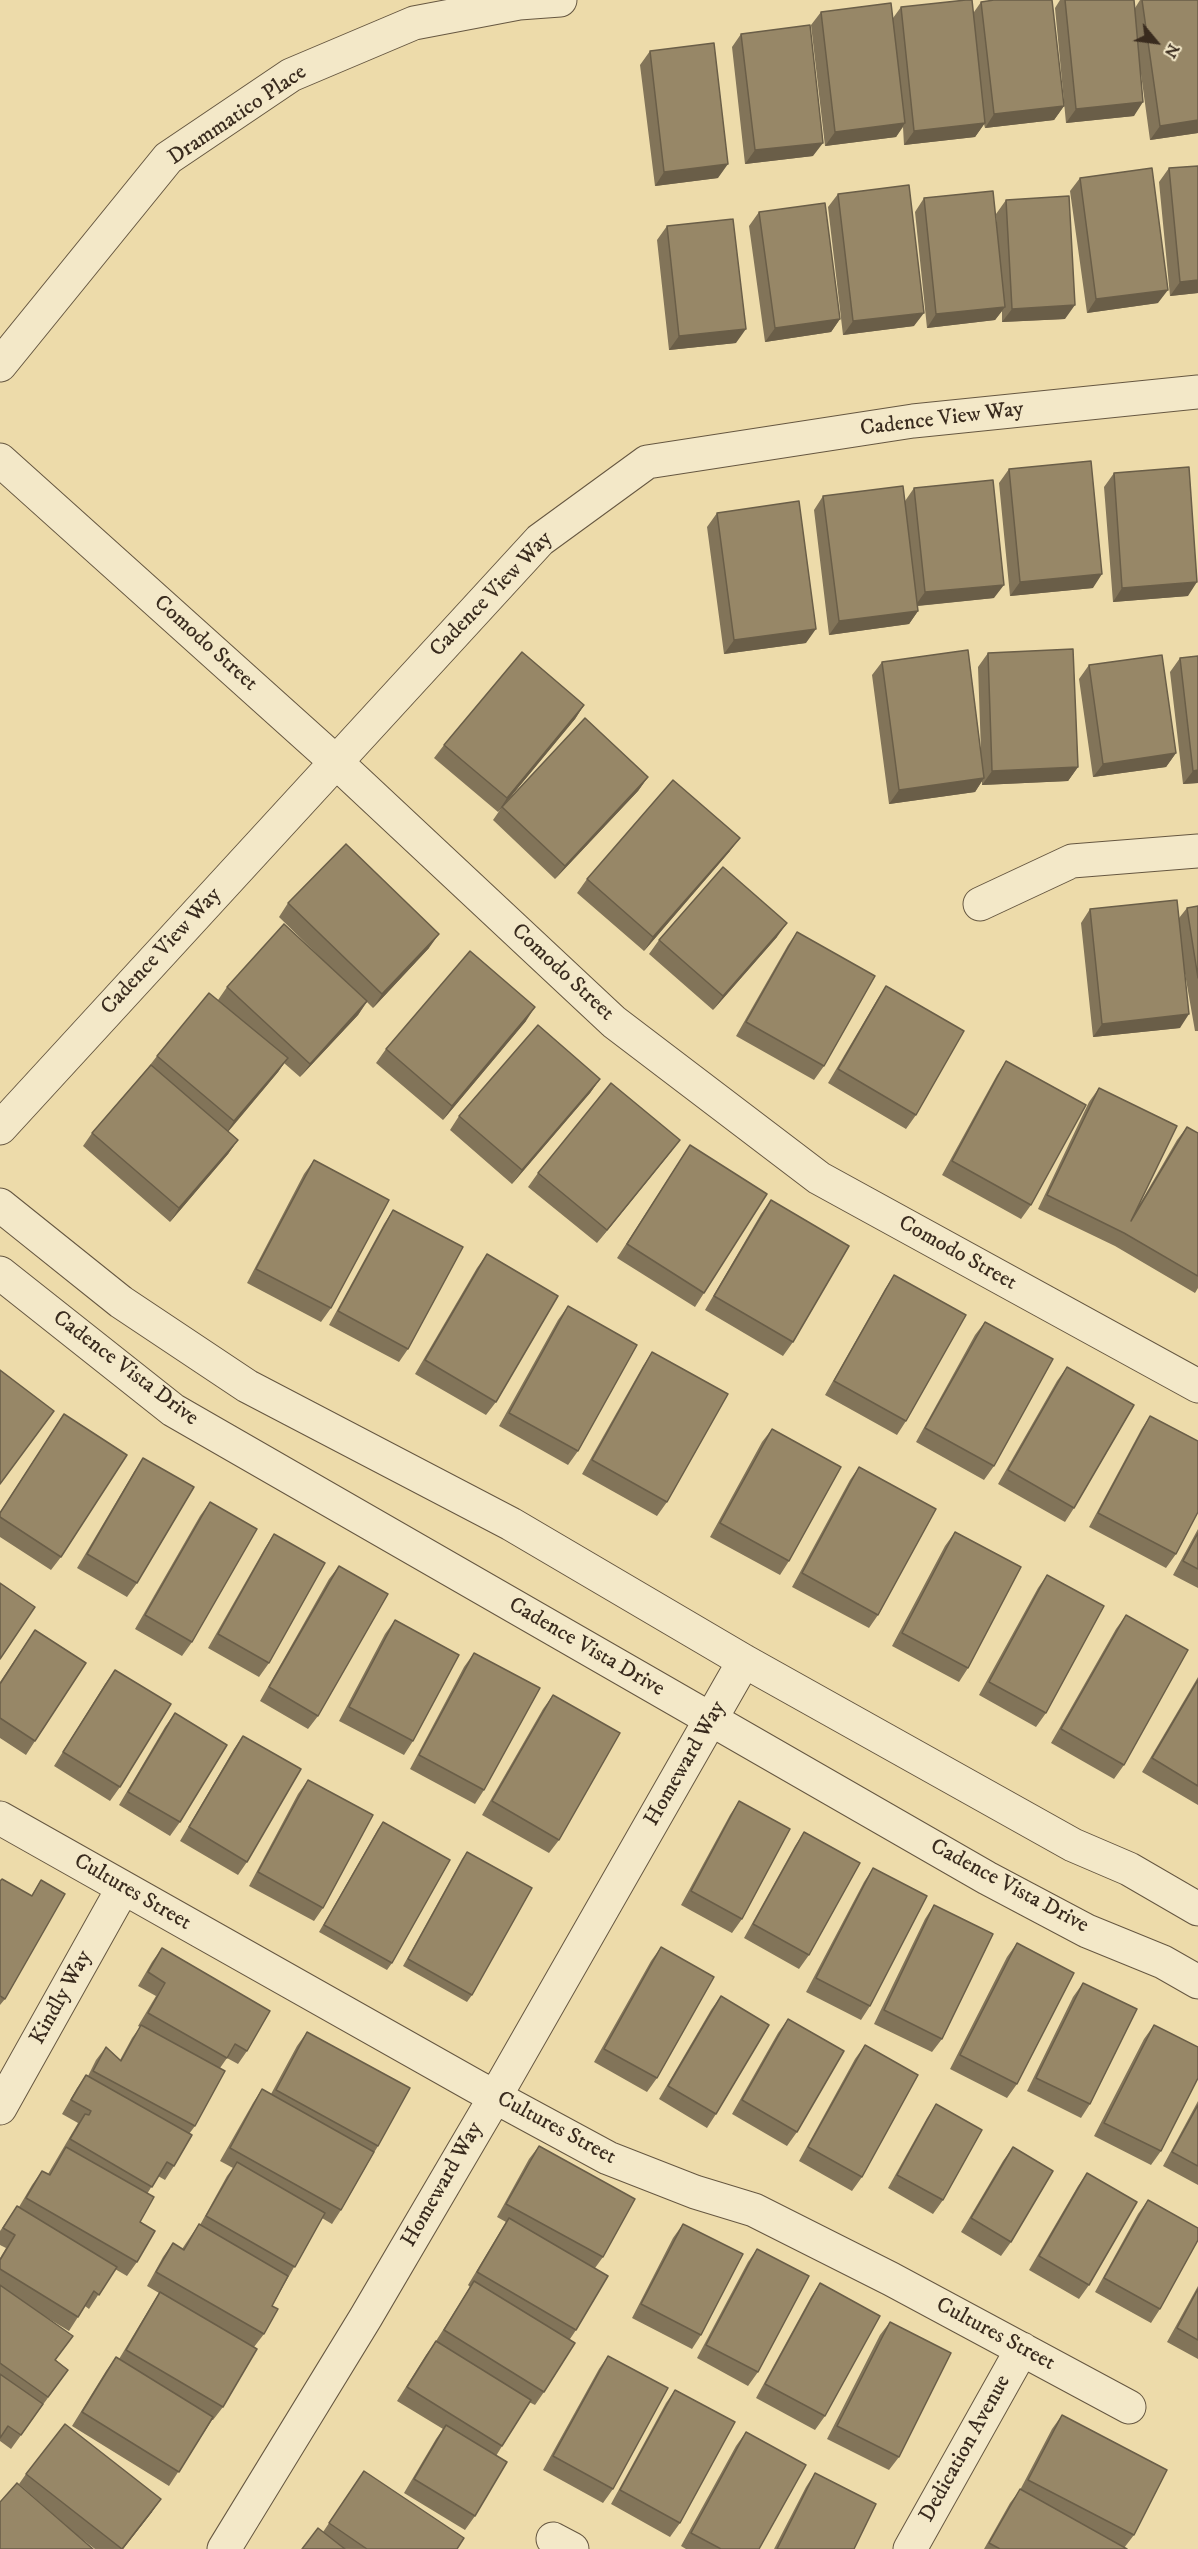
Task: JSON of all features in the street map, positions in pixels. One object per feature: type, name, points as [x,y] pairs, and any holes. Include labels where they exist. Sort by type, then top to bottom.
[{"type":"street","name":"Drammatico Place","points":[[0,365],[168,158],[291,75],[414,23],[519,3],[560,0]]},
{"type":"street","name":"Cadence View Way","points":[[0,1128],[540,540],[647,462],[913,421],[1198,392]]},
{"type":"street","name":"Comodo Street","points":[[0,460],[336,762],[614,1022],[819,1178],[1198,1386]]},
{"type":"street","points":[[980,904],[1072,861],[1198,851]]},
{"type":"street","points":[[0,1205],[121,1302],[247,1386],[511,1524],[744,1661],[1073,1845],[1129,1869],[1198,1909]]},
{"type":"street","name":"Cadence Vista Drive","points":[[0,1273],[173,1410],[987,1878],[1087,1931],[1163,1962],[1198,1982]]},
{"type":"street","name":"Homeward Way","points":[[224,2549],[366,2317],[495,2097],[744,1661]]},
{"type":"street","name":"Cultures Street","points":[[0,1818],[495,2097],[608,2158],[695,2192],[754,2210],[880,2273],[1129,2407]]},
{"type":"street","name":"Kindly Way","points":[[0,2108],[123,1888]]},
{"type":"street","name":"Dedication Avenue","points":[[910,2549],[1022,2349]]},
{"type":"building","points":[[972,0],[985,123],[914,131],[901,7]]},
{"type":"building","points":[[1052,0],[1064,106],[994,114],[981,2]]},
{"type":"building","points":[[1065,0],[1134,0],[1143,102],[1076,109]]},
{"type":"building","points":[[1142,0],[1198,0],[1198,120],[1160,126]]},
{"type":"building","points":[[891,3],[905,123],[835,132],[821,12]]},
{"type":"building","points":[[810,25],[823,143],[755,150],[741,34]]},
{"type":"building","points":[[714,43],[728,164],[664,172],[650,51]]},
{"type":"building","points":[[1198,166],[1198,280],[1180,282],[1169,168]]},
{"type":"building","points":[[1152,168],[1168,290],[1096,299],[1080,178]]},
{"type":"building","points":[[909,185],[924,313],[853,321],[838,194]]},
{"type":"building","points":[[993,191],[1005,307],[936,314],[924,198]]},
{"type":"building","points":[[1069,196],[1075,305],[1012,309],[1006,200]]},
{"type":"building","points":[[825,203],[840,319],[775,328],[759,212]]},
{"type":"building","points":[[733,219],[746,329],[679,336],[667,226]]},
{"type":"building","points":[[1091,461],[1102,574],[1020,582],[1009,469]]},
{"type":"building","points":[[1189,467],[1197,582],[1122,588],[1114,473]]},
{"type":"building","points":[[993,480],[1004,585],[925,592],[914,488]]},
{"type":"building","points":[[903,486],[918,611],[839,621],[823,496]]},
{"type":"building","points":[[799,501],[816,629],[734,640],[717,513]]},
{"type":"building","points":[[1073,649],[1078,767],[992,771],[988,653]]},
{"type":"building","points":[[968,650],[984,778],[899,790],[882,662]]},
{"type":"building","points":[[522,652],[584,705],[507,798],[444,745]]},
{"type":"building","points":[[1162,655],[1176,753],[1103,764],[1089,665]]},
{"type":"building","points":[[1198,656],[1198,770],[1193,771],[1180,658]]},
{"type":"building","points":[[585,718],[648,777],[565,866],[502,807]]},
{"type":"building","points":[[673,780],[740,838],[653,937],[587,879]]},
{"type":"building","points":[[346,844],[439,934],[382,994],[288,903]]},
{"type":"building","points":[[723,867],[787,923],[723,996],[659,940]]},
{"type":"building","points":[[1177,900],[1189,1014],[1102,1024],[1090,909]]},
{"type":"building","points":[[1198,906],[1198,978],[1187,908]]},
{"type":"building","points":[[284,924],[367,1001],[310,1064],[227,987]]},
{"type":"building","points":[[797,932],[875,976],[824,1066],[746,1022]]},
{"type":"building","points":[[470,951],[535,1007],[452,1106],[386,1049]]},
{"type":"building","points":[[886,986],[964,1031],[916,1115],[838,1069]]},
{"type":"building","points":[[209,993],[288,1058],[234,1121],[157,1056]]},
{"type":"building","points":[[538,1025],[600,1079],[522,1170],[459,1116]]},
{"type":"building","points":[[1006,1061],[1086,1105],[1031,1205],[952,1161]]},
{"type":"building","points":[[151,1065],[238,1140],[179,1208],[92,1133]]},
{"type":"building","points":[[611,1083],[680,1140],[607,1230],[538,1173]]},
{"type":"building","points":[[1099,1088],[1177,1126],[1131,1221],[1187,1127],[1198,1133],[1198,1276],[1124,1233],[1047,1195]]},
{"type":"building","points":[[690,1145],[767,1194],[704,1293],[627,1244]]},
{"type":"building","points":[[314,1160],[389,1200],[331,1308],[256,1269]]},
{"type":"building","points":[[771,1200],[849,1246],[793,1342],[714,1296]]},
{"type":"building","points":[[393,1210],[463,1247],[408,1349],[338,1311]]},
{"type":"building","points":[[487,1254],[558,1296],[496,1402],[425,1360]]},
{"type":"building","points":[[894,1275],[966,1315],[906,1421],[834,1381]]},
{"type":"building","points":[[568,1306],[637,1345],[578,1451],[509,1413]]},
{"type":"building","points":[[985,1322],[1053,1359],[994,1466],[925,1428]]},
{"type":"building","points":[[652,1352],[728,1394],[667,1502],[592,1460]]},
{"type":"building","points":[[1067,1367],[1134,1405],[1074,1508],[1008,1470]]},
{"type":"building","points":[[0,1370],[54,1411],[0,1484]]},
{"type":"building","points":[[64,1414],[127,1455],[61,1557],[0,1517],[0,1513]]},
{"type":"building","points":[[1150,1416],[1198,1441],[1198,1512],[1176,1554],[1098,1513]]},
{"type":"building","points":[[772,1429],[841,1467],[789,1561],[720,1523]]},
{"type":"building","points":[[143,1458],[194,1487],[137,1583],[87,1554]]},
{"type":"building","points":[[859,1467],[936,1509],[878,1615],[802,1573]]},
{"type":"building","points":[[210,1502],[257,1529],[192,1642],[145,1615]]},
{"type":"building","points":[[955,1532],[1021,1567],[968,1668],[902,1633]]},
{"type":"building","points":[[1198,1533],[1198,1569],[1183,1561]]},
{"type":"building","points":[[274,1534],[325,1563],[269,1663],[218,1634]]},
{"type":"building","points":[[339,1566],[388,1594],[318,1716],[269,1687]]},
{"type":"building","points":[[1047,1575],[1104,1606],[1046,1713],[989,1682]]},
{"type":"building","points":[[0,1583],[35,1607],[0,1659]]},
{"type":"building","points":[[1126,1615],[1188,1650],[1124,1765],[1061,1729]]},
{"type":"building","points":[[395,1620],[459,1655],[413,1741],[349,1707]]},
{"type":"building","points":[[35,1630],[86,1663],[35,1741],[0,1718],[0,1684]]},
{"type":"building","points":[[474,1653],[540,1688],[484,1790],[419,1755]]},
{"type":"building","points":[[115,1670],[171,1704],[120,1787],[63,1752]]},
{"type":"building","points":[[1198,1680],[1198,1786],[1152,1758]]},
{"type":"building","points":[[553,1695],[620,1733],[559,1840],[492,1801]]},
{"type":"building","points":[[175,1713],[227,1745],[180,1822],[128,1792]]},
{"type":"building","points":[[243,1736],[301,1769],[247,1862],[189,1827]]},
{"type":"building","points":[[308,1780],[373,1815],[323,1908],[258,1872]]},
{"type":"building","points":[[739,1801],[790,1829],[742,1919],[691,1891]]},
{"type":"building","points":[[383,1822],[450,1860],[392,1963],[324,1925]]},
{"type":"building","points":[[804,1832],[860,1863],[809,1955],[753,1924]]},
{"type":"building","points":[[467,1852],[532,1888],[472,1995],[408,1959]]},
{"type":"building","points":[[873,1868],[927,1896],[870,2006],[816,1978]]},
{"type":"building","points":[[2,1879],[32,1896],[41,1880],[65,1894],[5,1999],[0,1996],[0,1881]]},
{"type":"building","points":[[934,1905],[993,1934],[942,2039],[884,2010]]},
{"type":"building","points":[[1017,1943],[1074,1973],[1017,2084],[960,2055]]},
{"type":"building","points":[[661,1947],[714,1977],[657,2078],[604,2049]]},
{"type":"building","points":[[162,1948],[270,2011],[247,2051],[235,2044],[227,2058],[148,2013],[165,1983],[148,1972]]},
{"type":"building","points":[[1083,1983],[1137,2009],[1090,2104],[1036,2078]]},
{"type":"building","points":[[721,1996],[769,2025],[716,2114],[668,2086]]},
{"type":"building","points":[[788,2019],[844,2051],[797,2132],[742,2100]]},
{"type":"building","points":[[141,2025],[225,2071],[195,2126],[93,2071],[106,2047],[121,2061]]},
{"type":"building","points":[[1154,2025],[1198,2047],[1198,2078],[1161,2151],[1104,2123]]},
{"type":"building","points":[[307,2032],[410,2088],[378,2146],[276,2090]]},
{"type":"building","points":[[865,2045],[918,2075],[862,2177],[808,2147]]},
{"type":"building","points":[[86,2075],[192,2135],[174,2166],[167,2162],[152,2187],[70,2139],[85,2114],[89,2115],[91,2111],[71,2100]]},
{"type":"building","points":[[262,2089],[374,2152],[341,2210],[230,2148]]},
{"type":"building","points":[[936,2104],[982,2130],[943,2200],[897,2175]]},
{"type":"building","points":[[1198,2105],[1198,2166],[1172,2152]]},
{"type":"building","points":[[539,2146],[635,2199],[603,2257],[506,2204]]},
{"type":"building","points":[[66,2147],[154,2197],[140,2222],[155,2231],[137,2262],[26,2198],[42,2171],[50,2175]]},
{"type":"building","points":[[1013,2147],[1053,2171],[1011,2242],[971,2218]]},
{"type":"building","points":[[237,2162],[325,2213],[295,2267],[206,2216]]},
{"type":"building","points":[[1087,2173],[1137,2202],[1089,2285],[1039,2256]]},
{"type":"building","points":[[1148,2200],[1198,2228],[1198,2240],[1160,2309],[1104,2278]]},
{"type":"building","points":[[17,2206],[117,2267],[99,2295],[94,2291],[78,2317],[0,2269],[0,2260],[15,2235],[3,2228]]},
{"type":"building","points":[[509,2218],[608,2276],[576,2330],[477,2272]]},
{"type":"building","points":[[199,2224],[288,2276],[272,2306],[278,2309],[264,2334],[156,2272],[173,2243],[184,2250]]},
{"type":"building","points":[[683,2224],[743,2254],[701,2335],[641,2304]]},
{"type":"building","points":[[757,2249],[809,2276],[758,2372],[706,2345]]},
{"type":"building","points":[[474,2281],[575,2343],[544,2392],[444,2330]]},
{"type":"building","points":[[820,2283],[880,2316],[825,2416],[765,2384]]},
{"type":"building","points":[[0,2285],[73,2336],[55,2360],[68,2370],[48,2397],[0,2363]]},
{"type":"building","points":[[1198,2289],[1198,2340],[1177,2328]]},
{"type":"building","points":[[160,2292],[257,2349],[223,2407],[126,2350]]},
{"type":"building","points":[[890,2322],[951,2353],[899,2457],[837,2426]]},
{"type":"building","points":[[436,2341],[531,2400],[502,2446],[407,2387]]},
{"type":"building","points":[[608,2356],[668,2388],[613,2489],[553,2456]]},
{"type":"building","points":[[116,2357],[213,2417],[179,2472],[82,2412]]},
{"type":"building","points":[[0,2374],[43,2404],[21,2435],[8,2426],[0,2438]]},
{"type":"building","points":[[675,2390],[735,2422],[680,2523],[620,2490]]},
{"type":"building","points":[[1062,2415],[1167,2470],[1134,2535],[1028,2480]]},
{"type":"building","points":[[65,2424],[161,2499],[122,2549],[26,2474]]},
{"type":"building","points":[[446,2425],[507,2462],[475,2516],[414,2479]]},
{"type":"building","points":[[746,2432],[806,2465],[759,2549],[721,2549],[691,2533]]},
{"type":"building","points":[[364,2471],[464,2538],[457,2549],[367,2549],[329,2523]]},
{"type":"building","points":[[815,2473],[876,2504],[854,2549],[777,2549]]},
{"type":"building","points":[[17,2483],[93,2549],[0,2549],[0,2502]]},
{"type":"building","points":[[1020,2489],[1127,2549],[1000,2549],[989,2543]]},
{"type":"building","points":[[318,2528],[345,2549],[302,2549]]}]
